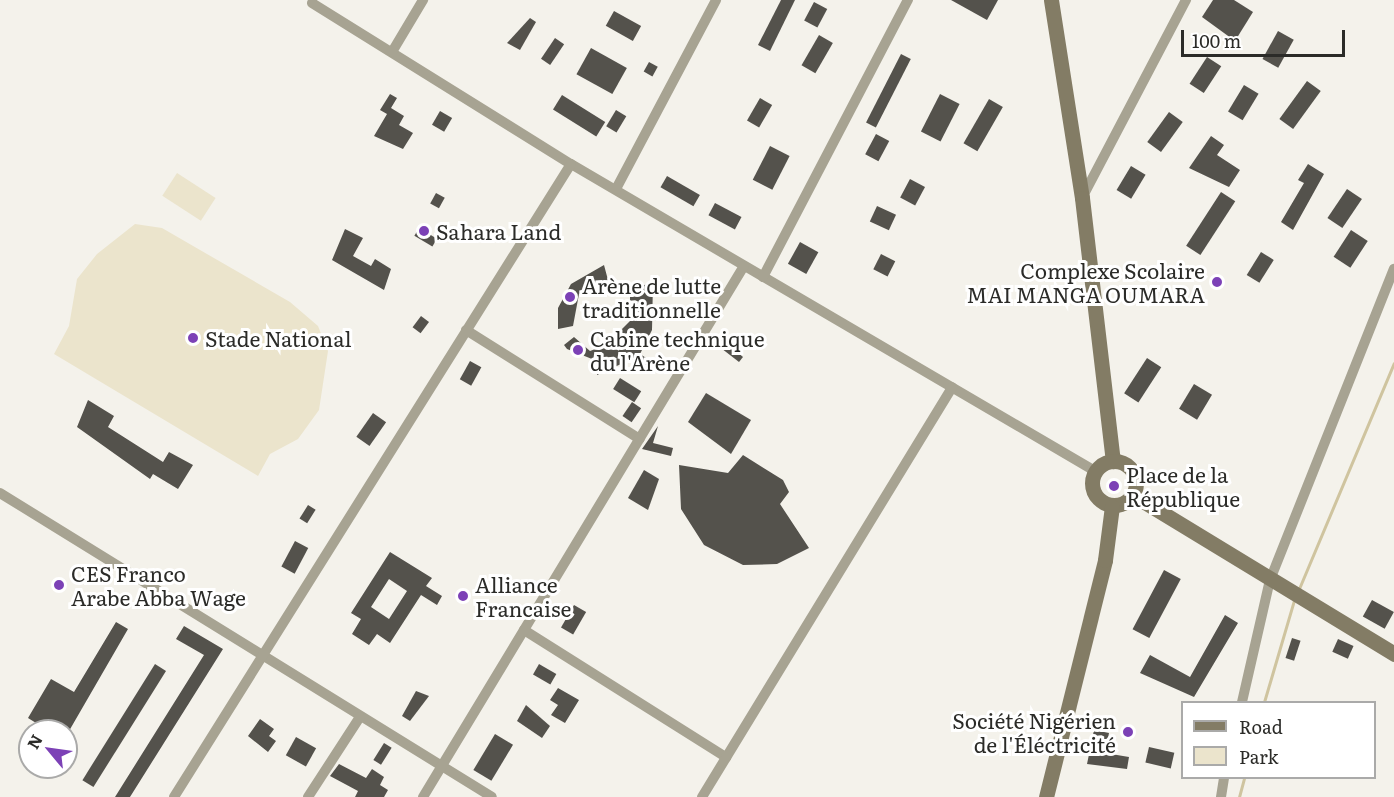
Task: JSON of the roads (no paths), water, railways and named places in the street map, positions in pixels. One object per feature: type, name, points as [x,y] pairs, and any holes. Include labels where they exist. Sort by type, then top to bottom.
[{"type":"main road","points":[[1051,0],[1082,198],[1113,461],[1135,476],[1133,495]]},
{"type":"main road","points":[[1112,506],[1096,498],[1095,471],[1113,461]]},
{"type":"main road","points":[[1133,495],[1270,580],[1392,648]]},
{"type":"main road","points":[[1112,506],[1133,495]]},
{"type":"main road","points":[[1046,797],[1105,560],[1112,506]]},
{"type":"street","points":[[392,52],[423,0]]},
{"type":"street","points":[[616,189],[716,0]]},
{"type":"street","points":[[763,278],[908,0]]},
{"type":"street","points":[[1082,198],[1186,0]]},
{"type":"street","points":[[312,3],[571,164],[1095,471]]},
{"type":"street","points":[[174,797],[571,164]]},
{"type":"street","points":[[423,797],[744,266]]},
{"type":"street","points":[[1242,701],[1270,580],[1394,269]]},
{"type":"street","points":[[466,330],[640,439]]},
{"type":"street","points":[[702,797],[952,387]]},
{"type":"street","points":[[0,494],[492,797]]},
{"type":"street","points":[[524,630],[726,757]]},
{"type":"street","points":[[308,797],[360,717]]},
{"type":"street","points":[[1221,797],[1224,779]]},
{"type":"waterway","points":[[1298,591],[1394,363]]},
{"type":"waterway","points":[[1264,701],[1294,600]]},
{"type":"waterway","points":[[1239,797],[1244,779]]},
{"type":"place","name":"Sahara Land","points":[[424,231]]},
{"type":"place","name":"Complexe Scolaire MAI MANGA OUMARA","points":[[1217,282]]},
{"type":"place","name":"Arène de lutte traditionnelle","points":[[570,297]]},
{"type":"place","name":"Stade National","points":[[193,338]]},
{"type":"place","name":"Cabine technique du l'Arène","points":[[578,350]]},
{"type":"place","name":"Place de la République","points":[[1114,486]]},
{"type":"place","name":"CES Franco Arabe Abba Wage","points":[[59,585]]},
{"type":"place","name":"Alliance Francaise","points":[[463,596]]},
{"type":"place","name":"Société Nigérien de l'Éléctricité","points":[[1128,732]]}]
